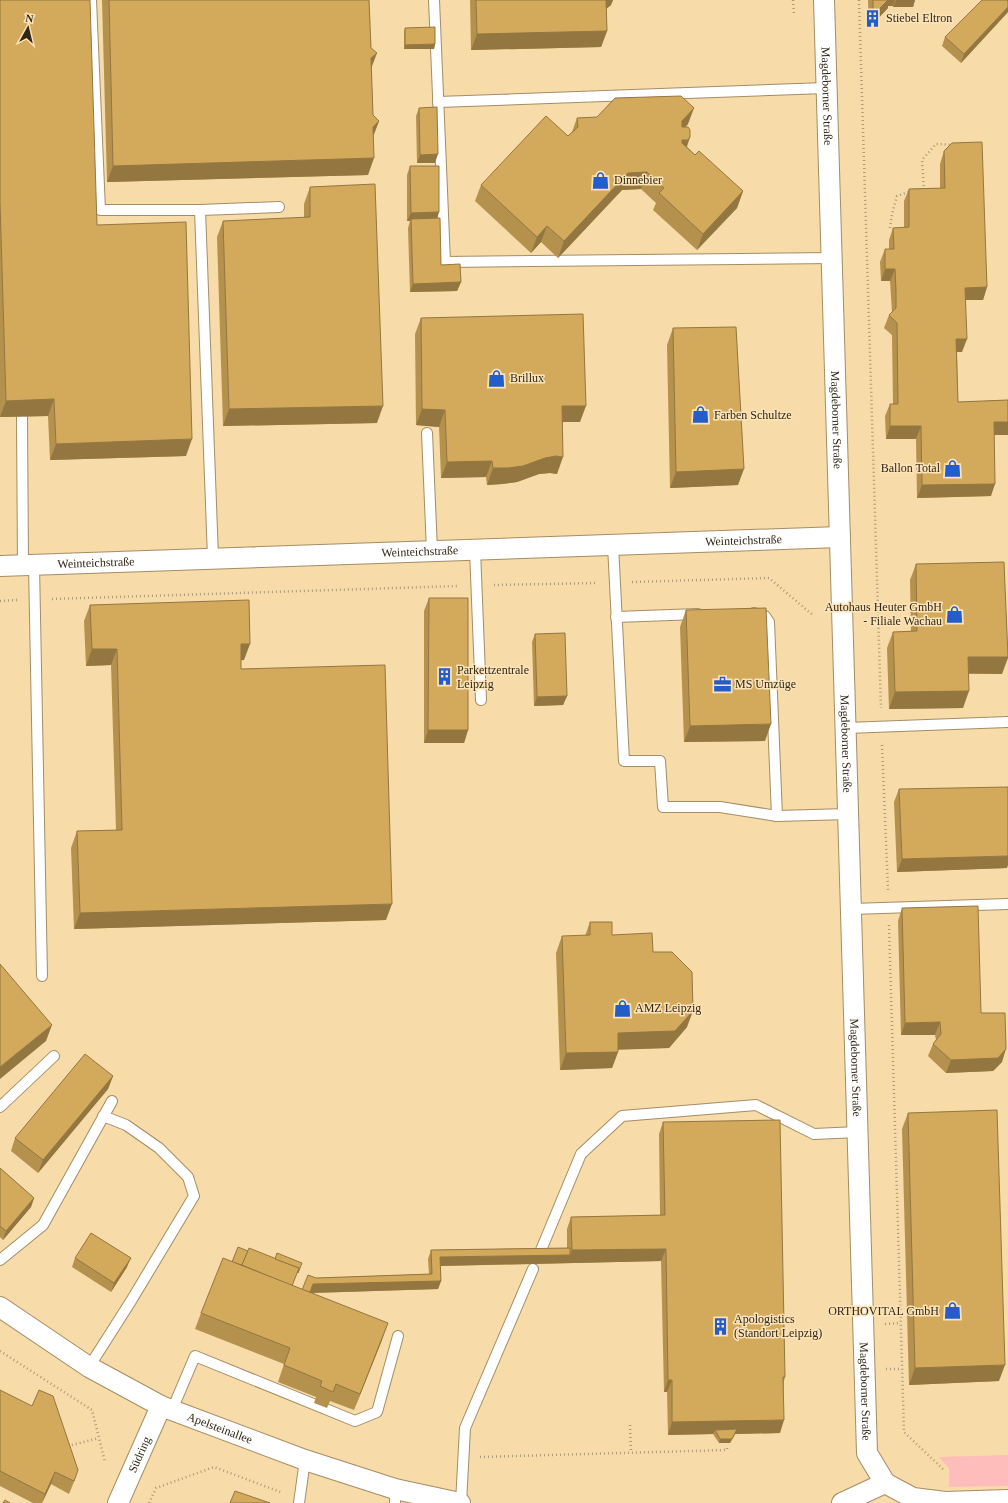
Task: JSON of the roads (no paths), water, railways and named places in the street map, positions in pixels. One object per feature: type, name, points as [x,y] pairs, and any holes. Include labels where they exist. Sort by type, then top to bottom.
[{"type":"street","name":"Magdeborner Straße","points":[[824,0],[867,1453],[885,1483]]},
{"type":"street","name":"Weinteichstraße","points":[[0,566],[840,537]]},
{"type":"street","name":"Apelsteinallee","points":[[1,1309],[89,1367],[167,1408],[306,1460],[395,1496],[461,1503]]},
{"type":"street","name":"Südring","points":[[118,1503],[167,1408]]},
{"type":"street","points":[[842,1503],[885,1483],[913,1498],[945,1502],[1008,1500]]},
{"type":"lane","points":[[92,0],[100,210],[200,210],[279,207]]},
{"type":"lane","points":[[434,0],[445,262],[832,258]]},
{"type":"lane","points":[[438,102],[826,88]]},
{"type":"lane","points":[[200,210],[213,558]]},
{"type":"lane","points":[[22,416],[29,565],[35,600],[42,976]]},
{"type":"lane","points":[[428,433],[432,551]]},
{"type":"lane","points":[[613,545],[624,761],[660,761],[663,807],[720,807],[777,816],[848,814]]},
{"type":"lane","points":[[475,550],[481,700]]},
{"type":"lane","points":[[741,613],[756,613],[765,616],[769,622],[777,816]]},
{"type":"lane","points":[[616,617],[710,614]]},
{"type":"lane","points":[[846,728],[1008,722]]},
{"type":"lane","points":[[851,910],[1008,904]]},
{"type":"lane","points":[[0,1106],[54,1056]]},
{"type":"lane","points":[[0,1260],[43,1225],[112,1101]]},
{"type":"lane","points":[[541,1250],[581,1154],[622,1116],[756,1105],[814,1134],[858,1132]]},
{"type":"lane","points":[[89,1367],[131,1302],[194,1196],[188,1177],[159,1148],[126,1125],[103,1116]]},
{"type":"lane","points":[[461,1503],[465,1428],[533,1269]]},
{"type":"lane","points":[[167,1408],[195,1356],[355,1421],[377,1412],[398,1336]]},
{"type":"lane","points":[[300,1501],[306,1460]]},
{"type":"place","name":"Stiebel Eltron","points":[[873,18]]},
{"type":"place","name":"Dinnebier","points":[[601,180]]},
{"type":"place","name":"Brillux","points":[[497,378]]},
{"type":"place","name":"Farben Schultze","points":[[701,415]]},
{"type":"place","name":"Ballon Total","points":[[953,468]]},
{"type":"place","name":"Autohaus Heuter GmbH - Filiale Wachau","points":[[955,614]]},
{"type":"place","name":"Parkettzentrale Leipzig","points":[[444,677]]},
{"type":"place","name":"MS Umzüge","points":[[722,684]]},
{"type":"place","name":"AMZ Leipzig","points":[[622,1008]]},
{"type":"place","name":"ORTHOVITAL GmbH","points":[[952,1311]]},
{"type":"place","name":"Apologistics (Standort Leipzig)","points":[[721,1326]]}]
